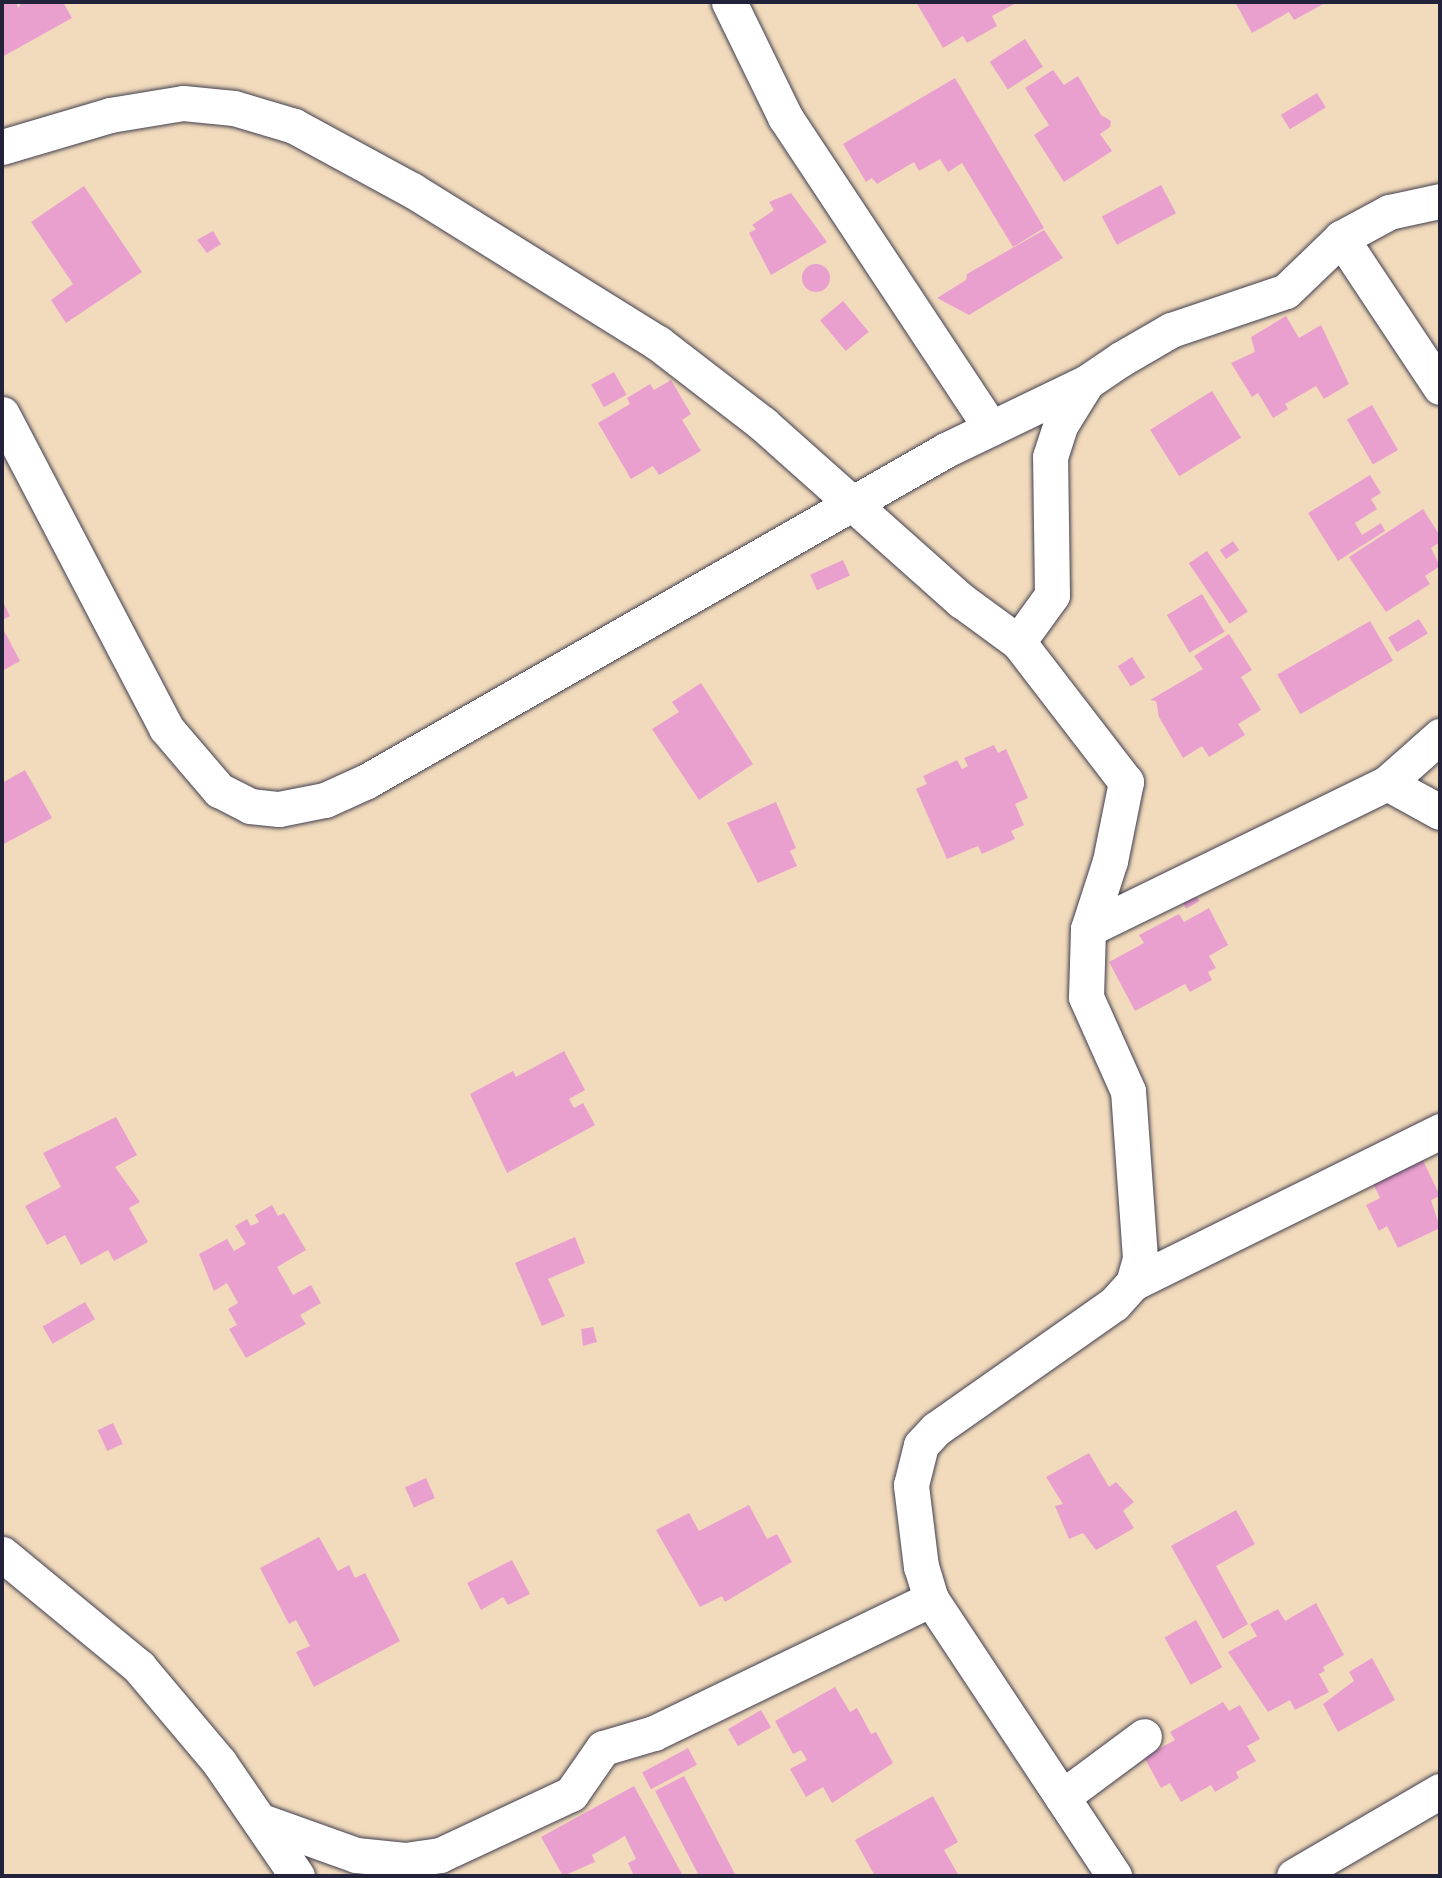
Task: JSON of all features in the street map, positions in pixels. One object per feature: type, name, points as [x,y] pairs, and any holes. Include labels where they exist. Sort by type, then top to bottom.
[{"type":"street","points":[[729,2],[785,117],[991,428]]},
{"type":"street","points":[[2,147],[110,115],[183,103],[234,108],[294,126],[412,190],[658,343],[855,502],[962,601],[1018,642],[1126,782],[1110,861],[1088,929],[1086,997],[1128,1091],[1140,1236],[1133,1283]]},
{"type":"street","points":[[2,414],[166,728],[219,790],[235,801],[265,808],[306,806],[367,781],[855,502],[991,428],[1087,382],[1171,330],[1286,291],[1341,239],[1389,212],[1440,201]]},
{"type":"street","points":[[1341,239],[1440,387]]},
{"type":"street","points":[[1018,642],[1052,596],[1050,457],[1061,424],[1087,382]]},
{"type":"street","points":[[1088,929],[1387,783],[1440,736]]},
{"type":"street","points":[[1387,783],[1440,811]]},
{"type":"street","points":[[1114,1876],[930,1599],[920,1567],[911,1485],[921,1445],[936,1429],[1114,1304],[1133,1283],[1440,1131]]},
{"type":"street","points":[[2,1554],[139,1667],[178,1710],[261,1821],[296,1876]]},
{"type":"street","points":[[261,1821],[356,1855],[405,1860],[440,1855],[571,1794],[603,1748],[654,1733],[930,1599]]},
{"type":"street","points":[[1062,1797],[1144,1736]]},
{"type":"street","points":[[1294,1876],[1440,1791]]},
{"type":"building","points":[[2,2],[15,2],[19,8],[21,2],[63,2],[72,18],[2,57]]},
{"type":"building","points":[[916,2],[1018,2],[992,16],[997,26],[967,43],[963,36],[943,48]]},
{"type":"building","points":[[1235,2],[1327,2],[1294,20],[1289,12],[1252,33]]},
{"type":"building","points":[[1025,39],[1043,67],[1008,90],[990,62]]},
{"type":"building","points":[[1053,70],[1064,85],[1078,76],[1101,115],[1111,121],[1110,127],[1100,134],[1112,151],[1064,182],[1034,135],[1049,125],[1025,88]]},
{"type":"building","points":[[955,78],[1044,228],[1013,247],[962,163],[948,172],[940,159],[919,171],[914,162],[877,184],[872,178],[866,182],[843,144]]},
{"type":"building","points":[[1317,93],[1326,108],[1290,129],[1281,115]]},
{"type":"building","points":[[1161,185],[1176,213],[1117,245],[1102,216]]},
{"type":"building","points":[[84,186],[142,272],[66,323],[51,300],[73,284],[31,222]]},
{"type":"building","points":[[791,193],[827,242],[771,275],[749,233],[756,229],[752,225],[774,210],[769,202]]},
{"type":"building","points":[[1044,230],[1063,258],[969,315],[937,298],[966,280],[967,274]]},
{"type":"building","points":[[213,231],[221,244],[207,253],[197,240]]},
{"type":"building","points":[[816,264],[826,268],[830,278],[826,288],[816,292],[806,288],[802,278],[806,268]]},
{"type":"building","points":[[843,301],[869,332],[846,351],[820,320]]},
{"type":"building","points":[[1286,316],[1299,338],[1321,325],[1349,384],[1324,399],[1316,386],[1285,404],[1288,409],[1273,418],[1258,393],[1252,397],[1231,363],[1255,352],[1251,337]]},
{"type":"building","points":[[614,372],[627,395],[604,407],[591,385]]},
{"type":"building","points":[[671,380],[691,414],[682,420],[701,451],[659,475],[653,466],[631,479],[598,423],[630,404],[627,398],[650,384],[654,390]]},
{"type":"building","points":[[1212,391],[1241,438],[1179,476],[1150,430]]},
{"type":"building","points":[[1372,405],[1398,450],[1373,465],[1347,420]]},
{"type":"building","points":[[1370,475],[1381,493],[1371,499],[1377,509],[1355,523],[1362,535],[1381,523],[1385,531],[1338,561],[1308,513]]},
{"type":"building","points":[[1423,509],[1440,536],[1440,542],[1431,548],[1440,566],[1425,576],[1430,584],[1386,612],[1349,557]]},
{"type":"building","points":[[1233,541],[1239,550],[1226,559],[1220,550]]},
{"type":"building","points":[[1207,551],[1248,612],[1230,624],[1189,563]]},
{"type":"building","points":[[843,560],[850,576],[817,590],[810,575]]},
{"type":"building","points":[[1202,594],[1225,632],[1190,653],[1167,615]]},
{"type":"building","points":[[2,600],[10,616],[2,620]]},
{"type":"building","points":[[1419,619],[1428,634],[1397,652],[1388,638]]},
{"type":"building","points":[[1370,621],[1393,661],[1300,714],[1277,674]]},
{"type":"building","points":[[2,627],[20,661],[2,671]]},
{"type":"building","points":[[1229,634],[1252,670],[1241,677],[1261,710],[1238,724],[1245,735],[1209,757],[1202,746],[1183,758],[1159,717],[1156,701],[1150,700],[1203,669],[1194,656]]},
{"type":"building","points":[[1132,657],[1145,677],[1131,686],[1118,666]]},
{"type":"building","points":[[701,683],[753,764],[699,800],[652,729],[679,712],[672,702]]},
{"type":"building","points":[[994,745],[998,753],[1006,749],[1028,798],[1015,804],[1024,825],[1011,831],[1015,839],[982,854],[978,846],[947,859],[916,789],[927,784],[923,776],[957,760],[962,769],[968,766],[964,758]]},
{"type":"building","points":[[25,770],[52,818],[2,845],[2,783]]},
{"type":"building","points":[[776,802],[796,848],[790,851],[797,866],[758,883],[727,823]]},
{"type":"building","points":[[1193,890],[1199,901],[1186,909],[1180,897]]},
{"type":"building","points":[[1209,908],[1228,945],[1209,956],[1216,968],[1208,972],[1212,980],[1190,992],[1185,984],[1135,1011],[1109,962],[1144,943],[1139,935],[1179,914],[1184,922]]},
{"type":"building","points":[[564,1051],[585,1090],[569,1099],[574,1108],[583,1103],[595,1125],[507,1173],[470,1094],[513,1071],[516,1077]]},
{"type":"building","points":[[116,1117],[137,1155],[115,1167],[140,1202],[129,1208],[148,1242],[114,1261],[108,1250],[81,1265],[65,1235],[47,1245],[25,1206],[61,1187],[43,1153]]},
{"type":"building","points":[[1419,1152],[1440,1196],[1431,1200],[1440,1228],[1398,1248],[1387,1226],[1379,1231],[1366,1205],[1380,1198],[1370,1177]]},
{"type":"building","points":[[272,1205],[278,1216],[284,1213],[306,1250],[277,1267],[293,1295],[311,1285],[321,1303],[300,1315],[306,1324],[246,1358],[229,1329],[237,1325],[228,1309],[238,1303],[227,1283],[214,1291],[199,1254],[227,1239],[234,1251],[246,1244],[235,1226],[247,1219],[251,1226],[259,1222],[255,1215]]},
{"type":"building","points":[[575,1237],[585,1263],[548,1279],[565,1316],[542,1326],[515,1263]]},
{"type":"building","points":[[85,1302],[95,1319],[53,1344],[43,1326]]},
{"type":"building","points":[[593,1327],[597,1342],[583,1346],[581,1329]]},
{"type":"building","points":[[113,1423],[123,1444],[107,1451],[98,1430]]},
{"type":"building","points":[[1089,1453],[1109,1487],[1116,1482],[1134,1502],[1123,1511],[1134,1528],[1096,1550],[1083,1533],[1069,1539],[1055,1506],[1063,1504],[1046,1477]]},
{"type":"building","points":[[426,1478],[435,1498],[414,1507],[405,1487]]},
{"type":"building","points":[[749,1505],[767,1539],[777,1534],[792,1562],[725,1602],[722,1596],[700,1607],[656,1530],[689,1513],[699,1531]]},
{"type":"building","points":[[1236,1510],[1255,1544],[1216,1566],[1248,1624],[1223,1639],[1171,1546]]},
{"type":"building","points":[[319,1537],[338,1571],[349,1565],[355,1578],[365,1573],[400,1641],[314,1687],[296,1652],[310,1646],[296,1620],[289,1624],[260,1568]]},
{"type":"building","points":[[512,1560],[530,1594],[508,1605],[503,1597],[481,1610],[467,1583]]},
{"type":"building","points":[[1316,1603],[1344,1655],[1323,1667],[1325,1671],[1319,1674],[1329,1692],[1295,1710],[1290,1700],[1268,1712],[1228,1652],[1257,1636],[1250,1624],[1278,1609],[1285,1621]]},
{"type":"building","points":[[1196,1620],[1222,1667],[1191,1685],[1165,1637]]},
{"type":"building","points":[[1372,1658],[1395,1700],[1338,1732],[1323,1704],[1354,1681],[1349,1672]]},
{"type":"building","points":[[835,1687],[850,1712],[857,1708],[871,1734],[876,1732],[893,1763],[832,1803],[823,1787],[806,1797],[790,1769],[807,1760],[801,1750],[793,1754],[775,1721]]},
{"type":"building","points":[[1223,1702],[1229,1711],[1240,1705],[1260,1739],[1247,1746],[1256,1761],[1236,1772],[1239,1778],[1215,1792],[1211,1785],[1181,1802],[1170,1783],[1161,1788],[1144,1757],[1175,1740],[1170,1732]]},
{"type":"building","points":[[761,1710],[771,1727],[738,1746],[728,1729]]},
{"type":"building","points":[[688,1748],[697,1765],[651,1789],[642,1772]]},
{"type":"building","points":[[684,1776],[736,1876],[699,1876],[655,1791]]},
{"type":"building","points":[[634,1786],[683,1876],[634,1876],[628,1863],[636,1859],[625,1836],[592,1855],[595,1862],[563,1876],[541,1837]]},
{"type":"building","points":[[933,1796],[958,1842],[944,1850],[959,1876],[875,1876],[855,1840]]}]
